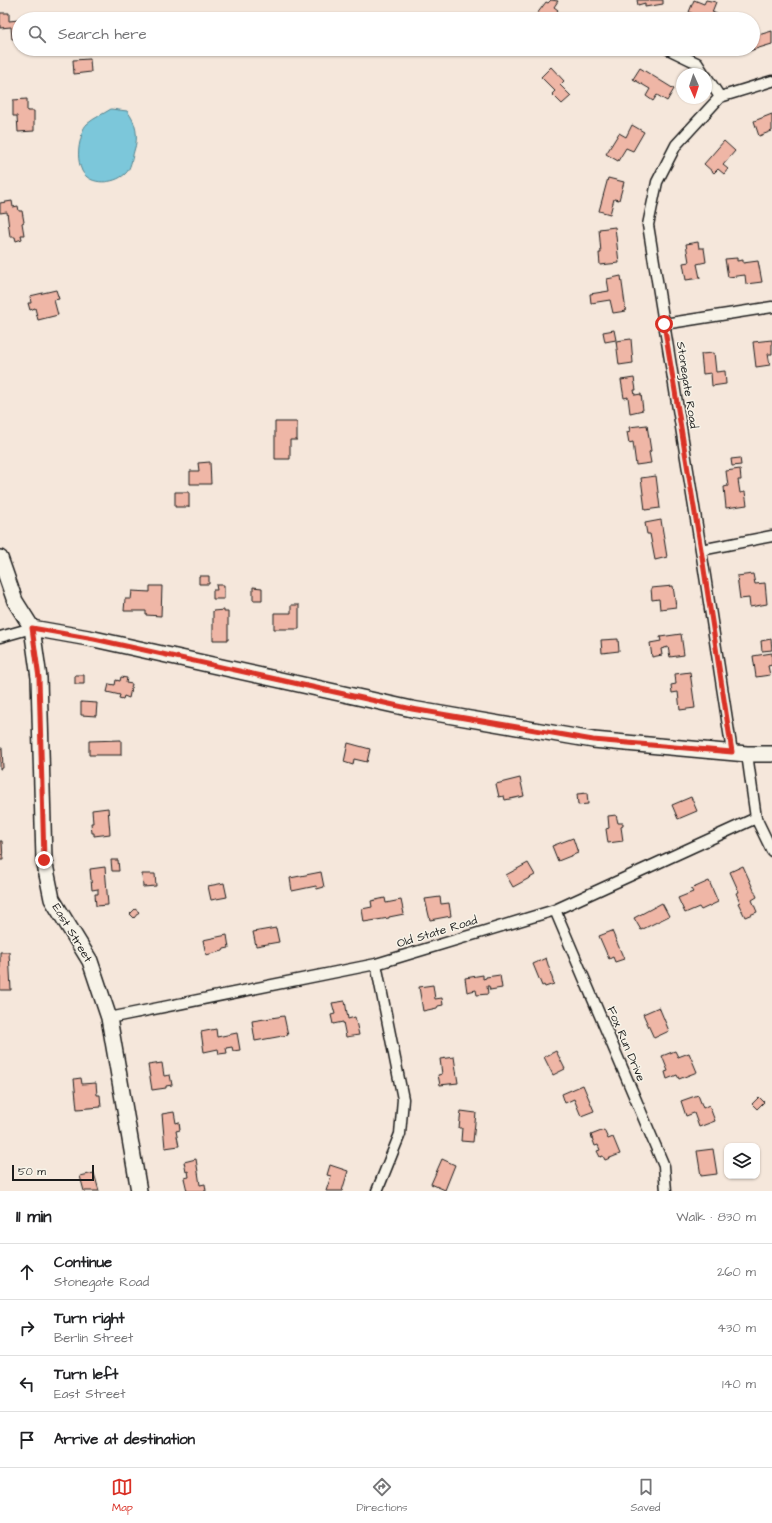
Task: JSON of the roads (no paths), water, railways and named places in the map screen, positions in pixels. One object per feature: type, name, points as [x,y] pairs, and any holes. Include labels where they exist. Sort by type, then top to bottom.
[{"type":"main road","name":"East Street","points":[[0,558],[15,601],[32,628],[39,678],[44,860],[52,899],[90,961],[109,1018],[139,1191]]},
{"type":"main road","points":[[32,628],[94,639],[428,712],[593,740],[747,754],[772,754]]},
{"type":"street","points":[[682,56],[697,63],[700,68]]},
{"type":"street","points":[[712,85],[720,97],[772,81]]},
{"type":"street","name":"Stonegate Road","points":[[720,97],[676,145],[657,182],[648,225],[732,752]]},
{"type":"street","points":[[664,324],[772,307]]},
{"type":"street","points":[[701,550],[772,536]]},
{"type":"street","points":[[0,637],[32,628]]},
{"type":"street","points":[[747,754],[756,818],[772,851]]},
{"type":"street","name":"Old State Road","points":[[109,1018],[376,964],[555,910],[756,818]]},
{"type":"street","name":"Fox Run Drive","points":[[555,910],[664,1166],[666,1191]]},
{"type":"street","points":[[376,964],[403,1098],[400,1134],[377,1191]]},
{"type":"water","points":[[111,109],[127,111],[130,115],[136,130],[136,146],[127,172],[115,180],[102,182],[91,179],[82,171],[80,167],[79,150],[83,131],[87,124]]}]
